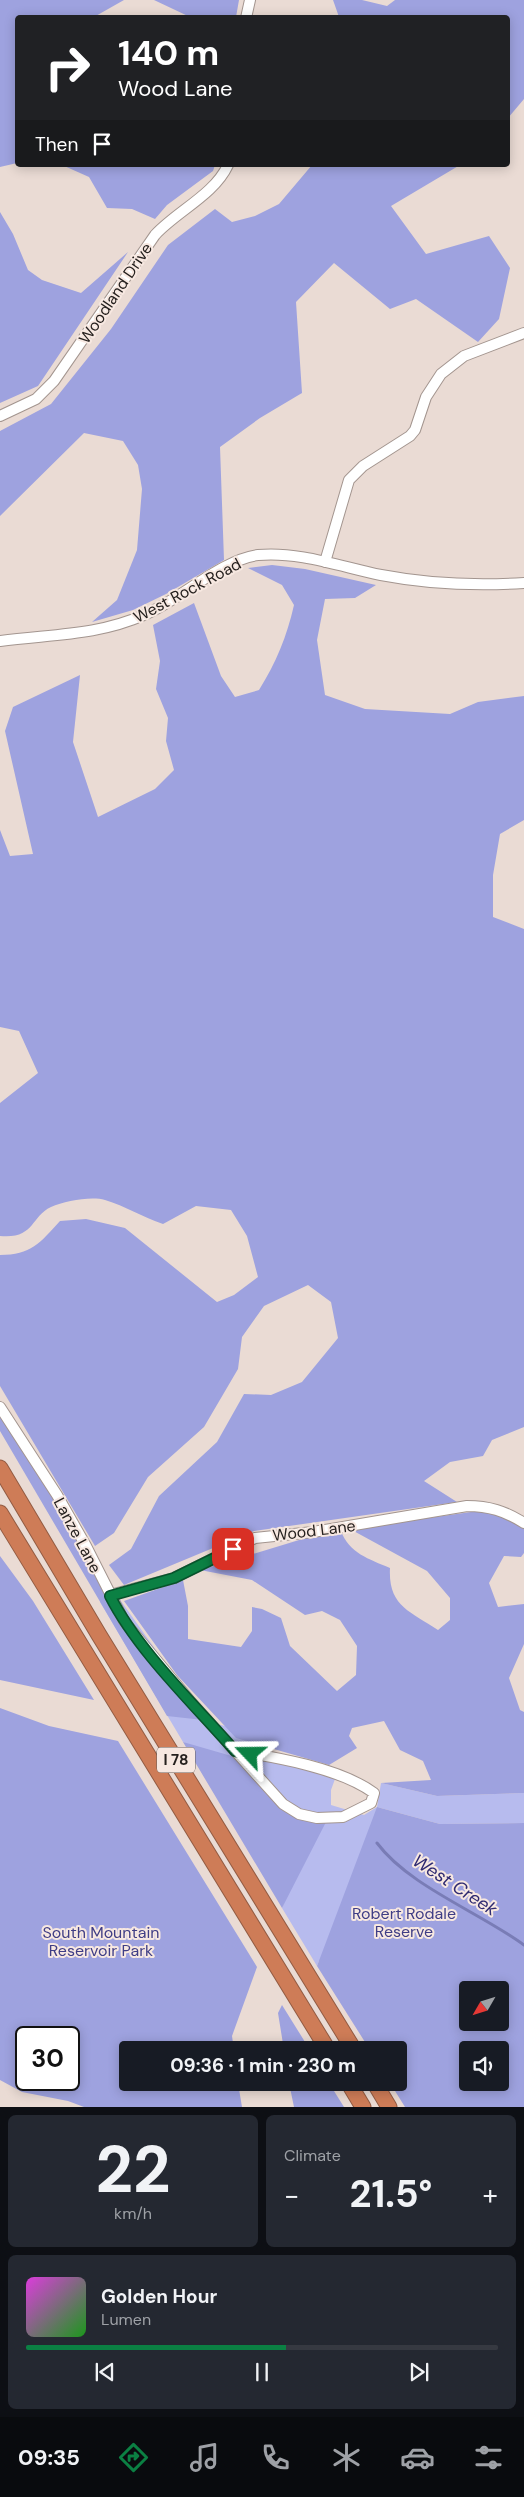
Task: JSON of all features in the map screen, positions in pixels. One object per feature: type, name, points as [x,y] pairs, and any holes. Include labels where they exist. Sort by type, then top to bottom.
[{"type":"highway","name":"I 78","points":[[0,1468],[104,1643],[348,2041]]},
{"type":"highway","name":"I 78","points":[[0,1513],[323,2041]]},
{"type":"highway","points":[[353,2091],[363,2107]]},
{"type":"highway","points":[[379,2091],[389,2107]]},
{"type":"street","points":[[247,15],[250,0]]},
{"type":"street","name":"Woodland Drive","points":[[0,416],[36,399],[54,381],[155,234],[166,222],[210,188],[226,167]]},
{"type":"street","points":[[325,562],[345,488],[356,472],[410,436],[415,430],[433,385],[453,363],[524,333]]},
{"type":"street","name":"West Rock Road","points":[[0,641],[81,634],[122,624],[160,608],[243,558],[270,554],[325,562],[407,578],[466,584],[524,583]]},
{"type":"street","name":"Lanze Lane","points":[[0,1407],[86,1546],[124,1621],[160,1666],[235,1751],[283,1804],[299,1814],[317,1818],[343,1817],[371,1803],[374,1798],[374,1793],[350,1780],[266,1756],[235,1751]]},
{"type":"street","name":"Wood Lane","points":[[110,1596],[174,1578],[255,1538],[272,1535],[313,1532],[467,1506],[492,1508],[509,1513],[524,1523]]},
{"type":"green space","points":[[0,0],[124,0],[98,15],[15,15],[15,163],[0,167]]},
{"type":"green space","points":[[154,0],[239,0],[236,15],[186,15]]},
{"type":"green space","points":[[333,0],[362,0],[387,6],[395,0],[524,0],[524,99],[510,116],[510,15],[338,15]]},
{"type":"green space","points":[[66,167],[214,167],[213,171],[167,205],[155,219],[132,209],[107,208],[89,177]]},
{"type":"green space","points":[[310,167],[457,167],[391,206],[426,254],[489,236],[510,268],[499,319],[478,342],[416,299],[390,309],[334,263],[296,302],[302,393],[260,418],[220,447],[224,560],[166,594],[133,610],[92,622],[117,600],[137,550],[142,489],[138,465],[123,441],[84,433],[0,516],[0,431],[51,404],[111,329],[168,245],[215,209],[232,222],[255,216],[279,204]]},
{"type":"green space","points":[[0,212],[13,234],[28,270],[42,280],[81,293],[128,252],[38,386],[0,403]]},
{"type":"green space","points":[[272,565],[305,569],[376,585],[355,598],[325,599],[317,640],[325,695],[365,709],[450,714],[478,702],[524,696],[524,820],[500,834],[493,875],[493,917],[524,929],[524,1427],[492,1440],[483,1456],[450,1462],[424,1481],[457,1502],[254,1531],[124,1585],[109,1565],[131,1549],[159,1496],[217,1442],[244,1394],[271,1395],[302,1382],[338,1338],[331,1302],[308,1285],[264,1306],[242,1337],[238,1369],[204,1427],[148,1477],[114,1533],[95,1546],[0,1386],[0,1255],[20,1253],[27,1250],[47,1236],[60,1221],[86,1219],[125,1228],[217,1302],[234,1295],[258,1277],[247,1236],[231,1210],[196,1206],[163,1224],[105,1200],[85,1199],[51,1207],[44,1211],[26,1231],[11,1236],[0,1236],[0,1103],[38,1073],[19,1031],[0,1027],[0,830],[10,856],[33,854],[5,731],[13,707],[80,675],[73,742],[98,817],[155,789],[174,770],[166,741],[168,718],[156,689],[160,661],[153,625],[194,603],[221,676],[235,697],[259,690],[271,670],[280,649],[294,605],[282,585],[248,568]]},
{"type":"green space","points":[[0,1414],[76,1534],[112,1608],[140,1648],[203,1720],[167,1716],[0,1431]]},
{"type":"green space","points":[[478,1511],[504,1516],[524,1529],[524,1553],[521,1557],[504,1556],[489,1583],[498,1607],[524,1604],[524,1644],[509,1678],[520,1710],[524,1712],[524,1793],[437,1796],[381,1783],[431,1780],[423,1761],[400,1750],[384,1721],[352,1728],[349,1736],[357,1748],[329,1765],[236,1738],[177,1675],[124,1601],[183,1580],[188,1606],[188,1639],[241,1647],[252,1631],[252,1607],[262,1609],[281,1618],[290,1646],[337,1691],[356,1675],[357,1646],[340,1620],[322,1611],[305,1615],[252,1580],[200,1570],[309,1537],[341,1531],[354,1550],[390,1568],[390,1581],[397,1599],[410,1612],[438,1630],[450,1620],[450,1598],[427,1571],[350,1529]]},
{"type":"green space","points":[[0,1556],[33,1601],[94,1700],[0,1680]]},
{"type":"green space","name":"Robert Rodale Reserve","points":[[116,1594],[175,1677],[214,1723],[278,1741],[257,1758],[278,1761],[335,1779],[331,1790],[331,1805],[364,1815],[377,1807],[426,1833],[524,1829],[524,2107],[407,2084],[407,2041],[390,2041],[319,1961],[317,1966],[282,1908],[284,1903],[187,1744],[183,1742],[100,1602]],"holes":[[[252,1763],[273,1788],[235,1777]]]},
{"type":"green space","name":"South Mountain Reservoir Park","points":[[0,1708],[49,1726],[118,1741],[257,1967],[232,2036],[233,2041],[119,2041],[119,2091],[239,2091],[242,2107],[84,2107],[68,2101],[20,2091],[80,2091],[80,2026],[15,2026],[15,2088],[0,2080]]},
{"type":"green space","points":[[183,1742],[235,1757],[272,1799],[292,1816],[326,1822],[282,1908]]},
{"type":"green space","points":[[381,1783],[437,1796],[524,1793],[524,1823],[440,1824],[377,1807]]},
{"type":"green space","name":"Robert Rodale Reserve","points":[[377,1807],[440,1824],[524,1823],[524,2107],[405,2107],[395,2091],[407,2091],[407,2041],[364,2041],[317,1966]]},
{"type":"green space","points":[[282,2005],[304,2041],[283,2041],[278,2013]]},
{"type":"green space","points":[[291,2091],[334,2091],[344,2107],[294,2107]]},
{"type":"waterway","name":"West Creek","points":[[377,1843],[407,1872],[524,1945]]},
{"type":"route","points":[[233,1549],[174,1578],[110,1596],[124,1621],[191,1702],[235,1751],[250,1754]]}]
